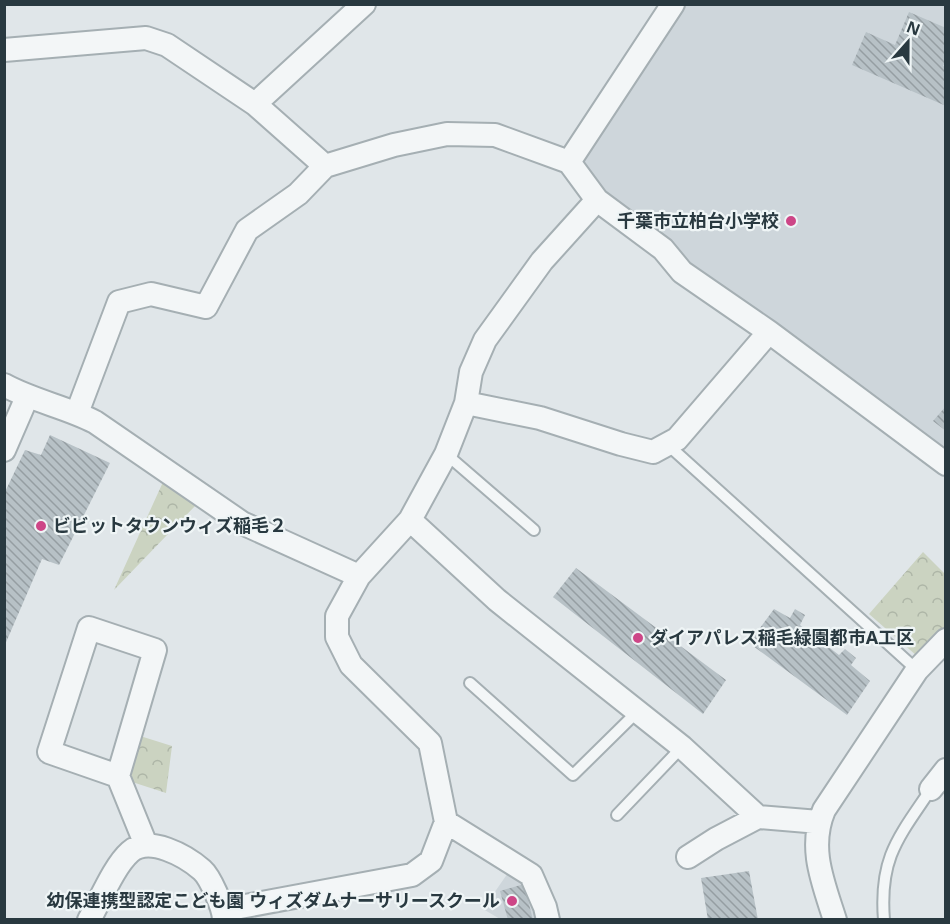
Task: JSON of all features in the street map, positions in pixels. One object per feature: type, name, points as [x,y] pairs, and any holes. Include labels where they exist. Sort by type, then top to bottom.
[{"type":"street","points":[[255,104],[364,4]]},
{"type":"street","points":[[569,162],[673,4]]},
{"type":"street","points":[[4,50],[146,38],[167,45],[255,104],[325,166]]},
{"type":"street","points":[[77,413],[120,302],[151,294],[206,307],[247,230],[298,195],[325,166],[394,145],[447,134],[495,135],[569,162],[597,200],[663,249],[682,272],[769,332],[945,464]]},
{"type":"street","points":[[89,920],[131,851],[146,845],[170,850],[203,870],[224,915],[412,875],[431,861],[446,822],[430,743],[351,664],[337,637],[337,616],[359,576],[410,519],[446,454],[466,403],[471,372],[485,340],[543,261],[597,200]]},
{"type":"street","points":[[466,403],[540,418],[653,452],[677,439],[769,332]]},
{"type":"street","points":[[4,385],[27,397],[77,413],[95,422],[242,523],[359,576]]},
{"type":"street","points":[[4,450],[27,397]]},
{"type":"street","points":[[410,519],[497,600],[681,747],[758,817]]},
{"type":"street","points":[[118,776],[49,752],[89,628],[155,650],[118,776],[146,845]]},
{"type":"street","points":[[835,920],[816,856],[819,822],[824,810],[917,670],[945,640]]},
{"type":"street","points":[[931,789],[945,770]]},
{"type":"street","points":[[688,857],[758,817],[819,822]]},
{"type":"street","points":[[446,822],[531,875],[546,907],[548,920]]},
{"type":"lane","points":[[667,444],[917,670]]},
{"type":"lane","points":[[446,454],[534,530]]},
{"type":"lane","points":[[470,683],[573,775],[637,712]]},
{"type":"lane","points":[[617,815],[681,747]]},
{"type":"lane","points":[[885,920],[882,891],[891,852],[931,789]]},
{"type":"shaded area","name":"千葉市立柏台小学校","points":[[680,5],[945,5],[945,454],[684,263],[602,197],[577,161]]},
{"type":"shaded area","name":"幼保連携型認定こども園 ウィズダムナーサリースクール","points":[[512,867],[523,875],[541,919],[500,919],[483,909]]},
{"type":"green space","points":[[163,482],[196,505],[114,590]]},
{"type":"green space","points":[[923,552],[945,574],[945,629],[917,656],[869,614]]},
{"type":"green space","points":[[137,735],[172,746],[166,793],[126,780]]},
{"type":"building","points":[[909,12],[946,28],[946,60],[943,66],[946,67],[946,106],[852,65],[866,32],[895,45]]},
{"type":"building","points":[[946,406],[946,431],[933,421]]},
{"type":"building","name":"ビビットタウンウィズ稲毛２","points":[[50,435],[110,463],[59,565],[42,559],[4,647],[4,494],[25,450],[41,455]]},
{"type":"building","name":"ダイアパレス稲毛緑園都市A工区","points":[[576,568],[726,680],[703,714],[553,597]]},
{"type":"building","points":[[774,609],[790,618],[795,609],[805,615],[800,625],[839,655],[845,649],[856,658],[851,665],[870,681],[847,715],[749,643]]},
{"type":"building","points":[[749,871],[758,920],[708,920],[701,878]]},
{"type":"building","points":[[524,884],[533,920],[508,920],[500,891]]},
{"type":"place","name":"千葉市立柏台小学校","points":[[791,221]]},
{"type":"place","name":"ビビットタウンウィズ稲毛２","points":[[41,526]]},
{"type":"place","name":"ダイアパレス稲毛緑園都市A工区","points":[[638,638]]},
{"type":"place","name":"幼保連携型認定こども園 ウィズダムナーサリースクール","points":[[512,901]]}]
